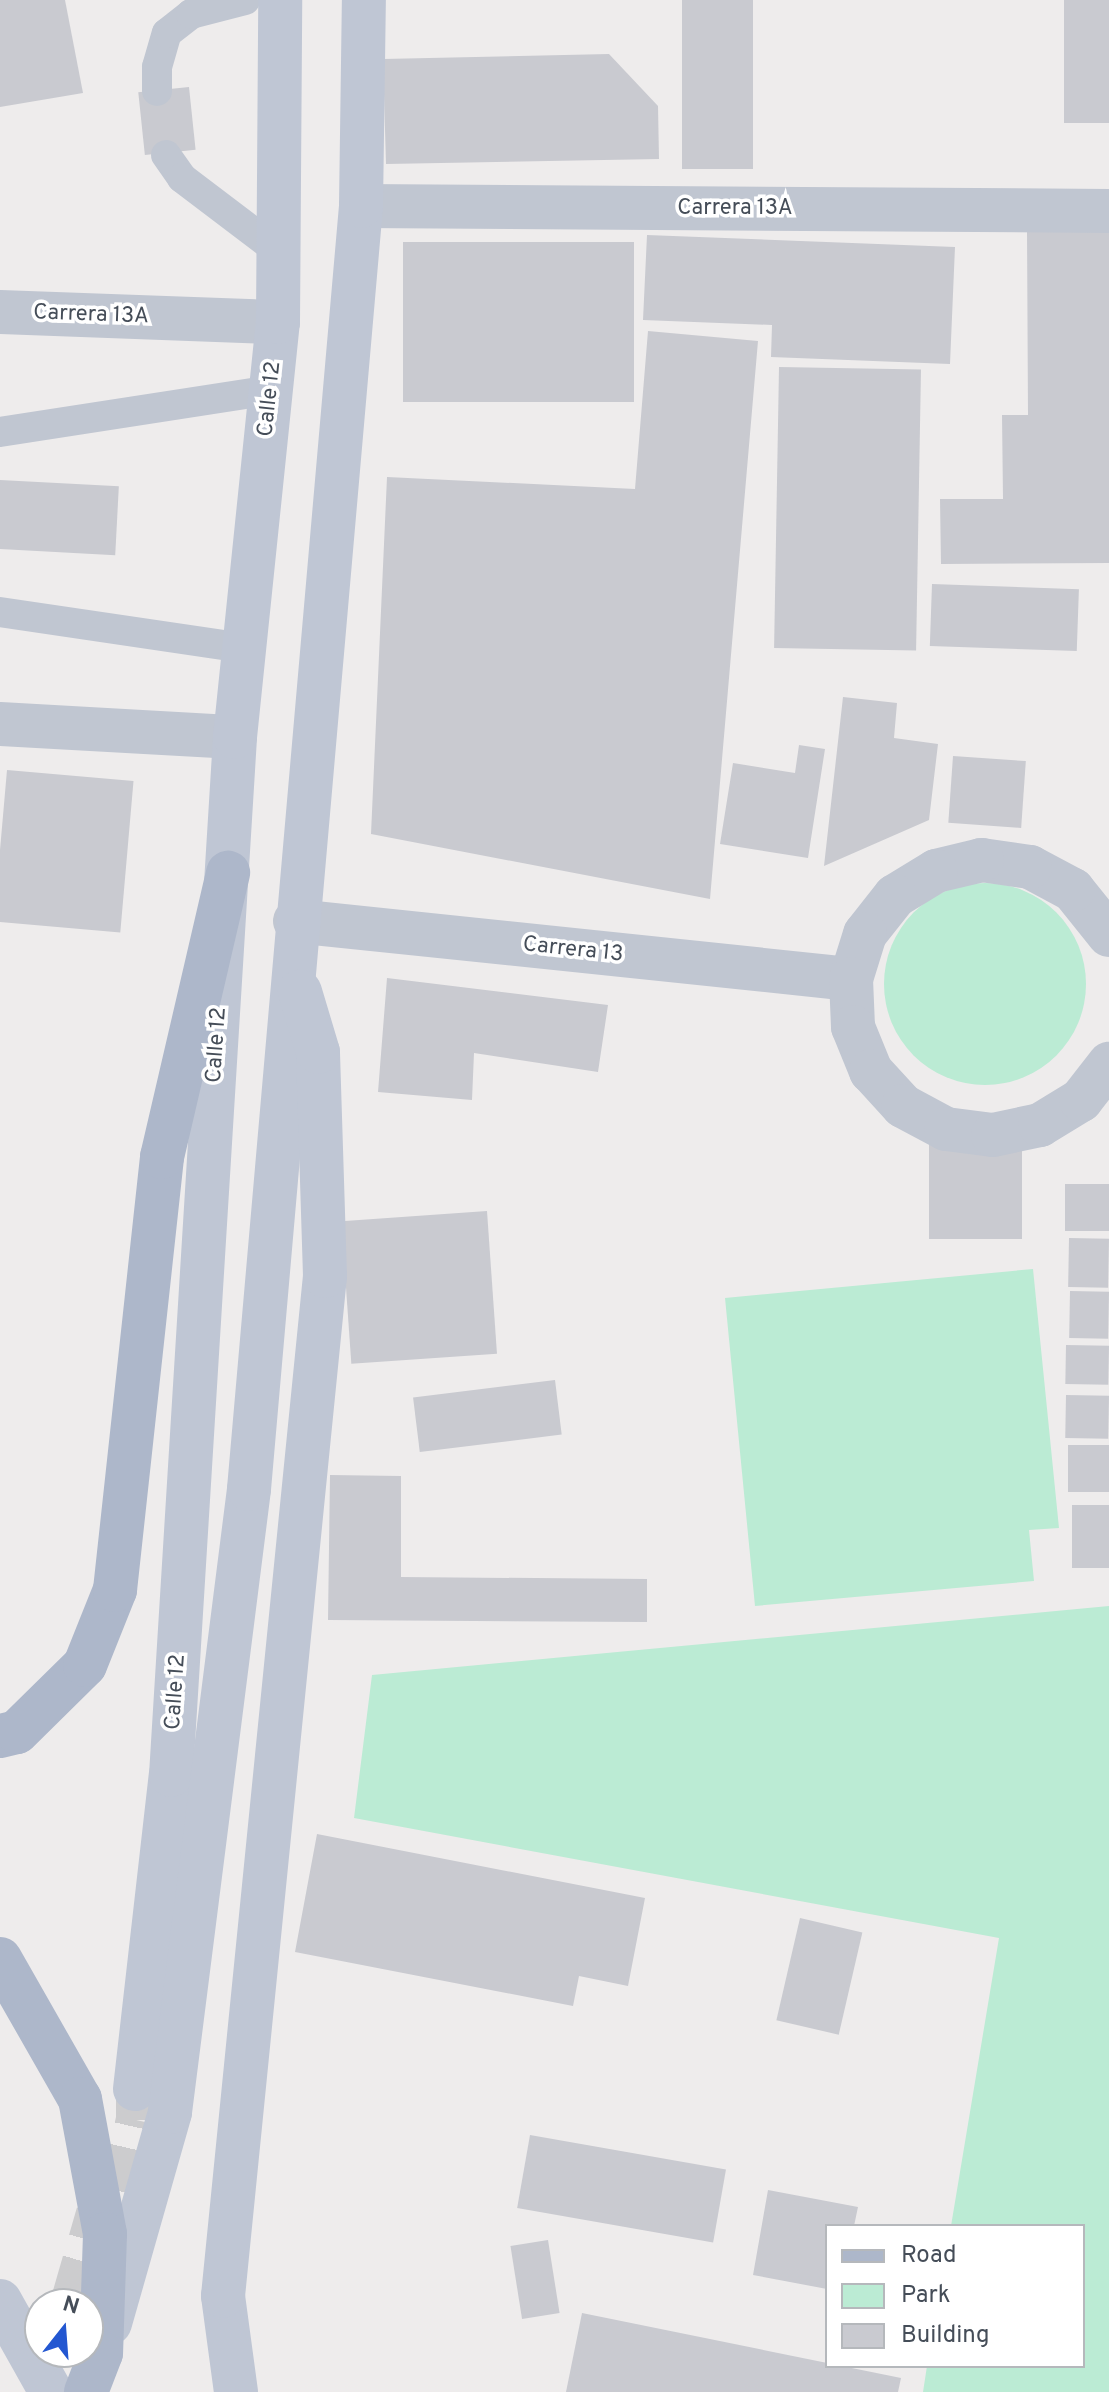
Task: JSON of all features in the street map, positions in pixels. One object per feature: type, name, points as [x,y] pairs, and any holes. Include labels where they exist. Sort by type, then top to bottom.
[{"type":"main road","name":"Calle 12","points":[[135,2089],[171,1775],[235,737],[278,322],[280,0]]},
{"type":"main road","points":[[94,2372],[170,2112],[249,1489],[295,921],[361,206],[364,0]]},
{"type":"main road","points":[[0,1736],[17,1732],[85,1665],[115,1590],[162,1157],[228,873]]},
{"type":"main road","points":[[236,2392],[223,2296],[325,1276],[318,1052],[293,969]]},
{"type":"main road","points":[[0,1959],[80,2099],[105,2234],[94,2372]]},
{"type":"main road","points":[[0,2301],[51,2392]]},
{"type":"street","name":"Carrera 13A","points":[[361,206],[1109,211]]},
{"type":"street","name":"Carrera 13A","points":[[0,312],[278,322]]},
{"type":"street","points":[[0,724],[235,737]]},
{"type":"street","points":[[1109,935],[1073,890],[1030,867],[982,860],[936,871],[895,896],[865,934],[851,979],[853,1027],[871,1071],[903,1106],[946,1129],[993,1135],[1040,1125],[1081,1100],[1109,1064]]},
{"type":"street","name":"Carrera 13","points":[[295,921],[851,979]]},
{"type":"lane","points":[[157,91],[157,67],[167,33],[191,14],[245,0]]},
{"type":"lane","points":[[166,155],[182,178],[278,251]]},
{"type":"lane","points":[[0,432],[271,390]]},
{"type":"lane","points":[[0,612],[244,648]]},
{"type":"green space","points":[[985,883],[1024,890],[1057,912],[1079,945],[1086,984],[1079,1023],[1057,1056],[1024,1078],[985,1085],[946,1078],[913,1056],[891,1023],[884,984],[891,945],[913,912],[946,890]]},
{"type":"green space","points":[[1033,1269],[1059,1528],[1029,1530],[1034,1581],[755,1606],[725,1298]]},
{"type":"green space","points":[[1109,1606],[1109,2392],[923,2392],[927,2368],[1085,2368],[1085,2224],[951,2224],[999,1938],[354,1818],[372,1675]]},
{"type":"building","points":[[0,0],[65,0],[83,93],[0,107]]},
{"type":"building","points":[[682,0],[753,0],[753,169],[682,169]]},
{"type":"building","points":[[1064,0],[1109,0],[1109,123],[1064,123]]},
{"type":"building","points":[[609,54],[658,106],[659,159],[386,164],[383,59]]},
{"type":"building","points":[[189,87],[196,150],[145,155],[138,92]]},
{"type":"building","points":[[1027,230],[1109,230],[1109,563],[941,564],[940,499],[1003,499],[1002,415],[1028,415]]},
{"type":"building","points":[[647,235],[955,247],[950,364],[771,357],[772,325],[643,320]]},
{"type":"building","points":[[403,242],[634,242],[634,402],[403,402]]},
{"type":"building","points":[[648,331],[758,341],[710,899],[371,834],[387,477],[635,489]]},
{"type":"building","points":[[779,367],[921,369],[916,650],[774,648]]},
{"type":"building","points":[[0,480],[119,486],[115,555],[0,549]]},
{"type":"building","points":[[932,584],[1079,589],[1077,651],[930,646]]},
{"type":"building","points":[[843,697],[897,703],[894,738],[938,744],[929,820],[824,866]]},
{"type":"building","points":[[799,745],[825,749],[808,858],[720,844],[733,763],[795,773]]},
{"type":"building","points":[[953,756],[1026,761],[1021,828],[948,823]]},
{"type":"building","points":[[7,770],[134,781],[120,932],[0,922],[0,850]]},
{"type":"building","points":[[387,978],[608,1005],[598,1072],[474,1053],[472,1100],[378,1092]]},
{"type":"building","points":[[929,1137],[1022,1137],[1022,1239],[929,1239]]},
{"type":"building","points":[[1065,1184],[1109,1184],[1109,1231],[1065,1231]]},
{"type":"building","points":[[487,1211],[497,1354],[351,1364],[341,1221]]},
{"type":"building","points":[[1069,1238],[1109,1239],[1108,1288],[1068,1287]]},
{"type":"building","points":[[1070,1291],[1109,1292],[1108,1339],[1069,1338]]},
{"type":"building","points":[[1066,1345],[1109,1346],[1108,1385],[1065,1384]]},
{"type":"building","points":[[555,1380],[562,1435],[420,1452],[413,1397]]},
{"type":"building","points":[[1066,1395],[1109,1396],[1108,1439],[1065,1438]]},
{"type":"building","points":[[1068,1445],[1109,1445],[1109,1492],[1068,1492]]},
{"type":"building","points":[[330,1475],[401,1476],[401,1577],[647,1579],[647,1622],[328,1620]]},
{"type":"building","points":[[1072,1505],[1109,1505],[1109,1568],[1072,1568]]},
{"type":"building","points":[[317,1834],[645,1898],[628,1986],[579,1976],[573,2006],[295,1952]]},
{"type":"building","points":[[800,1918],[862,1932],[839,2035],[776,2020]]},
{"type":"building","points":[[530,2135],[726,2170],[713,2242],[517,2208]]},
{"type":"building","points":[[768,2190],[858,2207],[854,2224],[825,2224],[825,2289],[753,2275]]},
{"type":"building","points":[[548,2240],[560,2313],[522,2319],[510,2246]]},
{"type":"building","points":[[582,2313],[825,2363],[825,2368],[852,2368],[901,2378],[898,2392],[566,2392]]},
{"type":"tunnel","points":[[107,2256],[138,2120],[138,2070]]},
{"type":"tunnel","points":[[77,2288],[98,2214]]}]
